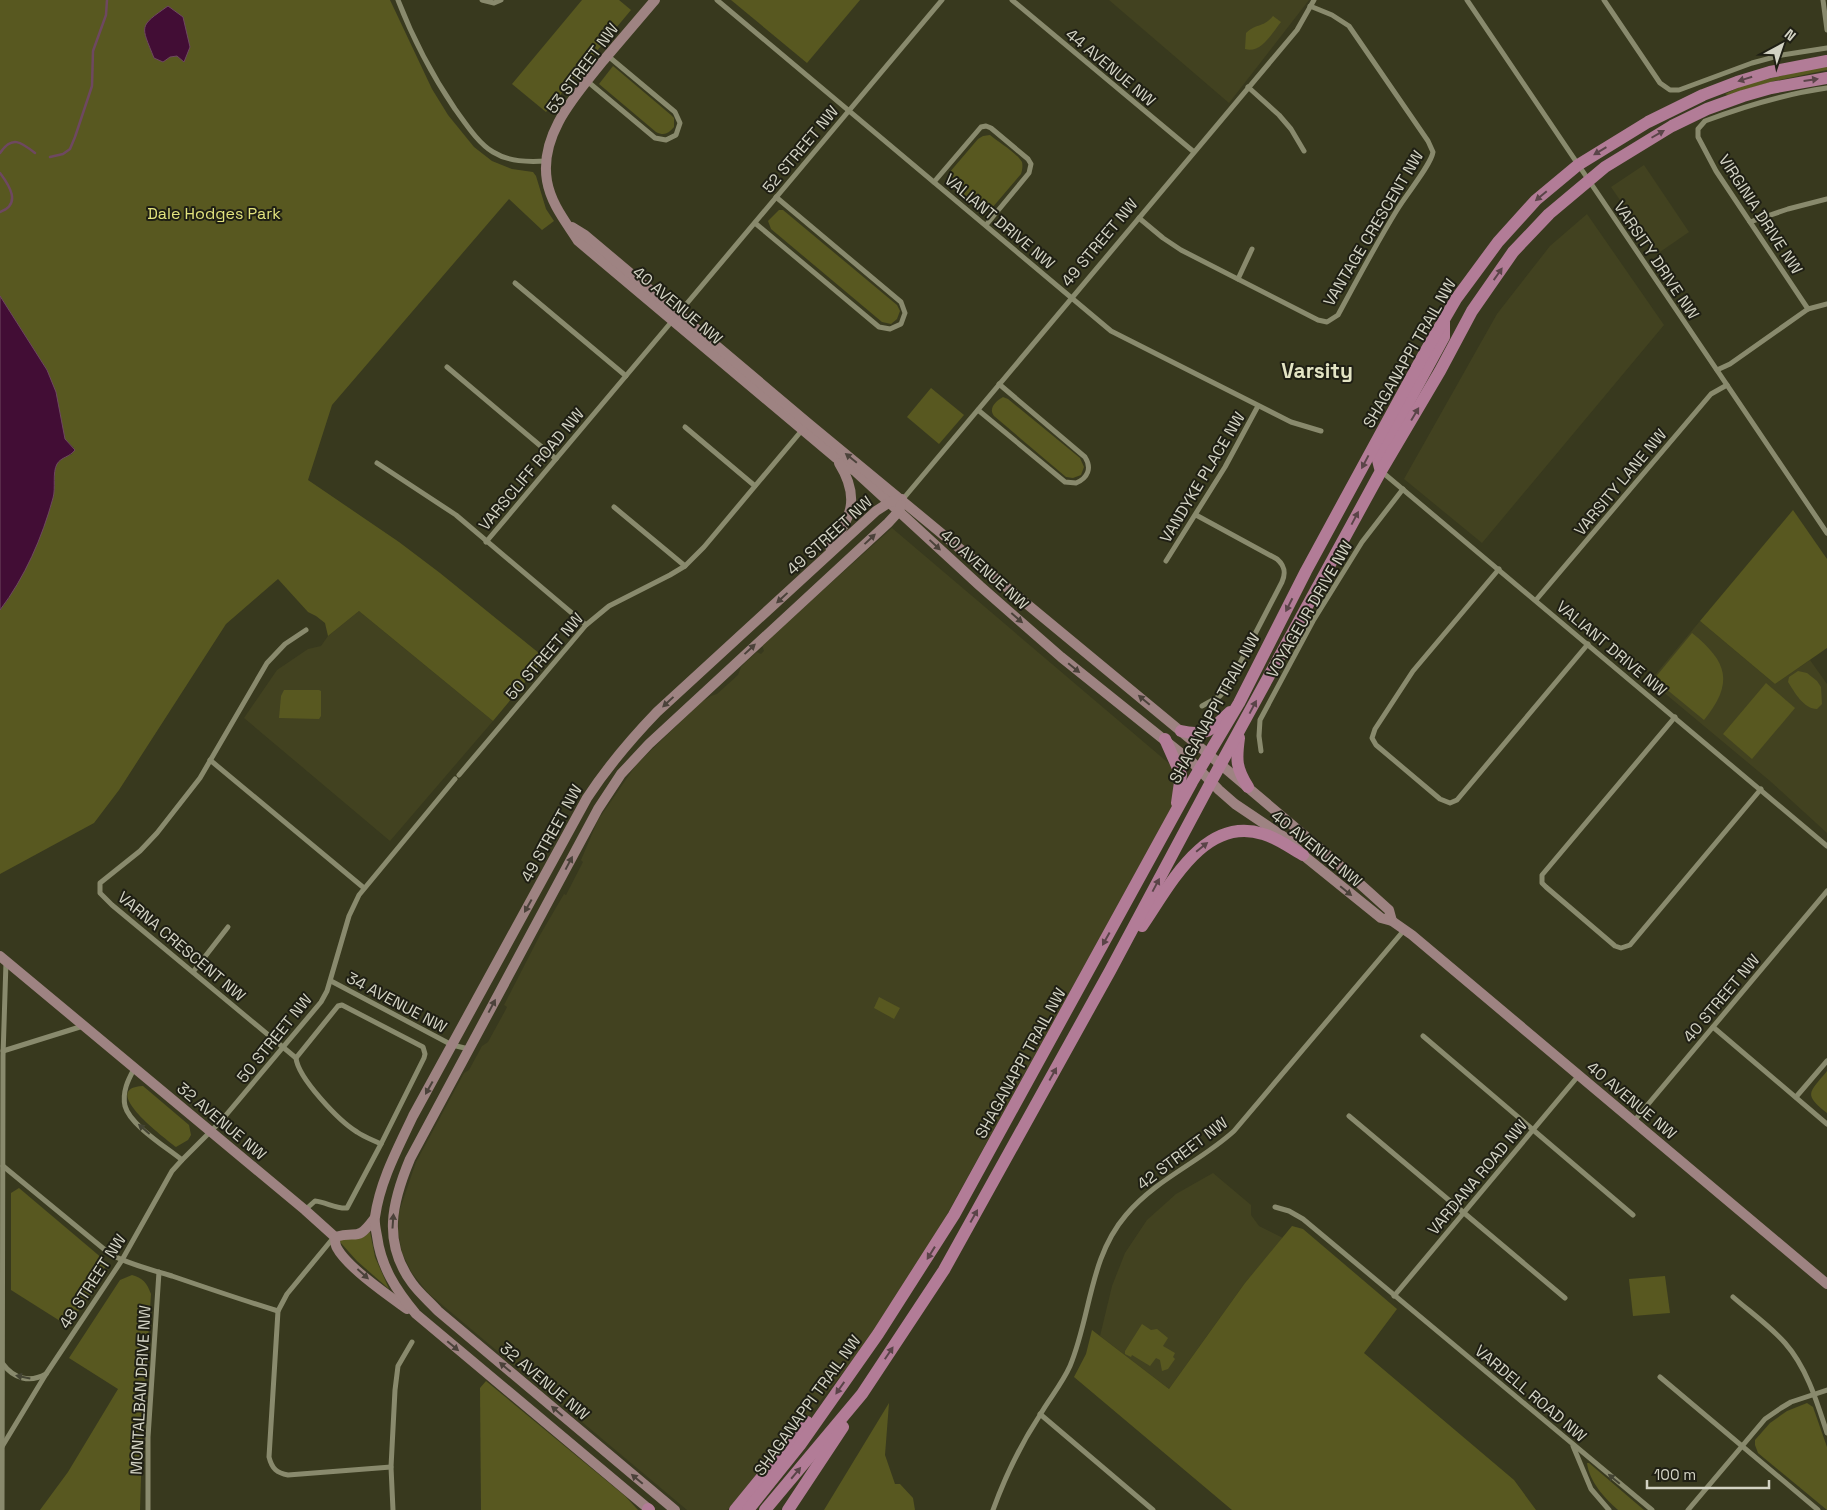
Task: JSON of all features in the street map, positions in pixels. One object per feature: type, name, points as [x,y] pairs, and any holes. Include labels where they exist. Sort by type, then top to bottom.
[{"type":"main road","name":"SHAGANAPPI TRAIL NW","points":[[748,1510],[800,1445],[893,1312],[954,1215],[1177,810],[1239,703],[1306,570],[1395,406],[1456,299],[1498,242],[1536,200],[1578,165],[1648,122],[1702,95],[1770,72],[1827,61]]},
{"type":"main road","name":"SHAGANAPPI TRAIL NW","points":[[765,1510],[862,1394],[944,1270],[1110,971],[1381,471],[1440,371],[1472,311],[1513,252],[1549,214],[1589,180],[1630,150],[1672,126],[1707,109],[1771,88],[1827,78]]},
{"type":"main road","points":[[1381,471],[1378,460],[1382,449],[1444,337],[1444,319]]},
{"type":"main road","points":[[1181,731],[1197,734],[1208,730],[1239,703]]},
{"type":"main road","points":[[1240,731],[1236,762],[1240,775],[1248,787]]},
{"type":"main road","points":[[1165,739],[1181,775],[1177,810]]},
{"type":"main road","points":[[1110,971],[1187,862],[1208,842],[1233,832],[1251,832],[1274,838],[1303,856]]},
{"type":"main road","points":[[788,1510],[859,1404],[862,1394]]},
{"type":"main road","points":[[735,1510],[814,1412],[828,1405]]},
{"type":"street","points":[[398,0],[428,67],[473,133],[492,152],[503,157],[517,161],[546,161]]},
{"type":"street","points":[[482,0],[494,3],[501,0]]},
{"type":"street","name":"53 STREET NW","points":[[546,161],[548,146],[564,111],[655,0]]},
{"type":"street","name":"VALIANT DRIVE NW","points":[[717,0],[1111,331],[1291,422],[1321,431]]},
{"type":"street","name":"52 STREET NW","points":[[676,317],[942,0]]},
{"type":"street","name":"44 AVENUE NW","points":[[1012,0],[1194,152]]},
{"type":"street","name":"49 STREET NW","points":[[402,1268],[395,1250],[392,1229],[394,1206],[400,1182],[410,1159],[598,809],[621,774],[700,695],[899,511],[902,499],[1297,30],[1314,0]]},
{"type":"street","name":"VARSITY DRIVE NW","points":[[1467,0],[1827,533]]},
{"type":"street","points":[[1604,0],[1665,88],[1670,90],[1679,90],[1752,63],[1782,55],[1827,48]]},
{"type":"street","points":[[1823,0],[1827,30]]},
{"type":"street","name":"VANTAGE CRESCENT NW","points":[[1139,218],[1176,246],[1318,320],[1327,322],[1338,315],[1396,212],[1429,164],[1432,156],[1432,147],[1352,31],[1332,15],[1310,6]]},
{"type":"street","points":[[587,81],[655,138],[666,140],[676,135],[680,123],[675,112],[608,56]]},
{"type":"street","points":[[1248,88],[1279,115],[1304,151]]},
{"type":"street","name":"VIRGINIA DRIVE NW","points":[[1808,310],[1716,171],[1698,137],[1697,131],[1705,121],[1753,104],[1827,88]]},
{"type":"street","points":[[934,182],[981,127],[991,128],[1014,147],[1028,159],[1031,164],[1031,170],[986,226]]},
{"type":"street","name":"40 AVENUE NW","points":[[546,161],[551,194],[578,241],[676,317],[805,426],[902,499],[1181,731],[1373,895],[1389,910],[1392,921]]},
{"type":"street","points":[[755,223],[879,327],[890,330],[901,324],[905,313],[901,302],[776,197]]},
{"type":"street","points":[[1750,222],[1788,209],[1827,199]]},
{"type":"street","points":[[1238,279],[1252,249]]},
{"type":"street","points":[[515,284],[626,376]]},
{"type":"street","points":[[1717,370],[1730,364],[1808,310],[1827,304]]},
{"type":"street","name":"VARSCLIFF ROAD NW","points":[[586,625],[486,542],[676,317]]},
{"type":"street","points":[[447,367],[556,459]]},
{"type":"street","points":[[978,410],[1065,482],[1076,484],[1086,477],[1089,469],[1085,457],[999,384]]},
{"type":"street","name":"VARSITY LANE NW","points":[[1536,600],[1711,394],[1727,385]]},
{"type":"street","name":"VANDYKE PLACE NW","points":[[1166,561],[1225,467],[1258,406]]},
{"type":"street","name":"40 AVENUE NW","points":[[805,426],[836,458],[856,472],[890,502],[980,586],[1061,657],[1165,739],[1200,770],[1218,790],[1249,814],[1290,841],[1303,856],[1381,918],[1392,921],[1405,929],[1827,1284]]},
{"type":"street","name":"50 STREET NW","points":[[211,1131],[320,1002],[330,981],[349,916],[364,888],[457,777],[586,625],[609,606],[685,566],[704,547],[805,426]]},
{"type":"street","points":[[685,427],[755,486]]},
{"type":"street","points":[[818,565],[844,529],[851,510],[850,485],[836,458]]},
{"type":"street","points":[[377,463],[442,505],[486,542]]},
{"type":"street","name":"VALIANT DRIVE NW","points":[[1381,471],[1827,846]]},
{"type":"street","name":"VOYAGEUR DRIVE NW","points":[[1261,751],[1260,720],[1313,621],[1362,542],[1403,489]]},
{"type":"street","name":"49 STREET NW","points":[[389,1277],[378,1249],[374,1219],[380,1194],[390,1167],[413,1116],[587,798],[626,744],[657,712],[876,511],[890,502],[902,499]]},
{"type":"street","points":[[614,507],[685,566]]},
{"type":"street","name":"VOYAGEUR DRIVE NW","points":[[1196,515],[1277,559],[1284,567],[1285,572],[1282,582],[1228,686],[1220,696],[1202,706]]},
{"type":"street","points":[[1499,569],[1413,671],[1379,723],[1372,738],[1381,750],[1440,799],[1450,803],[1457,800],[1588,644]]},
{"type":"street","name":"VARNA CRESCENT NW","points":[[296,1058],[112,905],[100,893],[100,882],[140,851],[157,833],[200,778],[267,663],[285,644],[306,630]]},
{"type":"street","points":[[1675,718],[1542,875],[1542,882],[1546,887],[1615,946],[1621,948],[1630,945],[1761,790]]},
{"type":"street","points":[[210,760],[364,888]]},
{"type":"street","name":"40 STREET NW","points":[[1634,1121],[1827,891]]},
{"type":"street","points":[[192,972],[228,927]]},
{"type":"street","name":"42 STREET NW","points":[[993,1510],[1013,1463],[1068,1369],[1080,1339],[1098,1265],[1108,1243],[1125,1216],[1153,1188],[1216,1147],[1234,1131],[1405,929]]},
{"type":"street","points":[[2,1510],[3,959]]},
{"type":"street","name":"32 AVENUE NW","points":[[3,959],[305,1210],[335,1237],[336,1247],[346,1260],[374,1285],[416,1314],[649,1510]]},
{"type":"street","name":"34 AVENUE NW","points":[[330,981],[467,1054]]},
{"type":"street","points":[[305,1210],[316,1201],[323,1201],[347,1208],[381,1144],[425,1054],[423,1047],[342,1005],[338,1006],[296,1058],[296,1064],[304,1078],[341,1118],[357,1132],[381,1144]]},
{"type":"street","points":[[3,1051],[84,1026]]},
{"type":"street","points":[[1713,1027],[1827,1124]]},
{"type":"street","points":[[1423,1036],[1633,1215]]},
{"type":"street","name":"34 AVENUE NW","points":[[452,1045],[467,1054]]},
{"type":"street","points":[[1796,1097],[1827,1061]]},
{"type":"street","points":[[134,1069],[127,1083],[125,1106],[131,1117],[182,1160]]},
{"type":"street","name":"VARDANA ROAD NW","points":[[1394,1296],[1579,1075]]},
{"type":"street","points":[[1349,1116],[1565,1298]]},
{"type":"street","name":"48 STREET NW","points":[[1,1448],[46,1374],[122,1260],[172,1171],[211,1131]]},
{"type":"street","points":[[3,1166],[110,1254],[135,1266],[278,1311]]},
{"type":"street","name":"VARDELL ROAD NW","points":[[1274,1207],[1303,1219],[1652,1510]]},
{"type":"street","points":[[374,1219],[364,1232],[355,1236],[341,1235],[335,1237],[288,1294],[278,1311],[269,1457],[272,1466],[279,1473],[288,1475],[391,1467]]},
{"type":"street","name":"32 AVENUE NW","points":[[402,1268],[412,1284],[438,1311],[675,1510]]},
{"type":"street","name":"MONTALBAN DRIVE NW","points":[[148,1510],[148,1437],[158,1272]]},
{"type":"street","name":"32 AVENUE NW","points":[[389,1277],[401,1296],[416,1314]]},
{"type":"street","points":[[1732,1297],[1785,1342],[1801,1364],[1814,1394],[1827,1433]]},
{"type":"street","points":[[393,1510],[391,1467],[395,1390],[398,1366],[412,1342]]},
{"type":"street","points":[[3,1364],[14,1375],[24,1379],[36,1378],[46,1374]]},
{"type":"street","points":[[1660,1377],[1818,1510]]},
{"type":"street","points":[[1688,1510],[1771,1414],[1791,1402],[1827,1390]]},
{"type":"street","points":[[1040,1414],[1153,1510]]},
{"type":"street","points":[[1573,1446],[1591,1489],[1609,1510]]},
{"type":"shaded area","points":[[1109,0],[1309,0],[1229,103]]},
{"type":"shaded area","points":[[168,6],[183,17],[190,47],[184,62],[177,56],[170,57],[163,62],[154,58],[146,39],[145,28],[147,23]]},
{"type":"shaded area","points":[[1644,165],[1689,232],[1657,254],[1611,187]]},
{"type":"shaded area","points":[[1587,214],[1664,325],[1482,543],[1404,479],[1497,314],[1550,246]]},
{"type":"shaded area","points":[[0,296],[47,370],[56,392],[65,439],[75,450],[57,464],[53,498],[44,528],[25,571],[0,610]]},
{"type":"shaded area","points":[[892,528],[1172,766],[1175,801],[934,1238],[874,1334],[757,1480],[727,1510],[687,1510],[428,1293],[412,1273],[402,1253],[398,1231],[399,1212],[416,1162],[464,1073],[469,1070],[482,1046],[488,1042],[505,1011],[507,1007],[504,1005],[540,935],[564,894],[566,895],[583,862],[581,860],[598,820],[636,765],[702,701],[717,694],[738,675],[741,667],[757,652],[761,654],[764,651],[762,645]]},
{"type":"shaded area","points":[[359,611],[493,721],[390,841],[244,718],[277,670],[308,649],[321,646],[328,636]]},
{"type":"shaded area","points":[[1700,621],[1775,684],[1810,660],[1827,684],[1827,833],[1770,781],[1650,681]]},
{"type":"shaded area","points":[[1213,1173],[1251,1205],[1251,1215],[1259,1226],[1283,1238],[1245,1283],[1169,1389],[1100,1336],[1112,1286],[1125,1253],[1147,1220],[1176,1194]]},
{"type":"green space","name":"Dale Hodges Park","points":[[0,0],[390,0],[432,89],[448,115],[474,147],[492,161],[512,169],[533,172],[536,176],[546,209],[554,221],[542,230],[509,199],[332,405],[308,480],[399,542],[545,658],[493,721],[359,611],[328,636],[325,623],[308,612],[278,579],[226,624],[119,790],[94,823],[0,874],[0,610],[9,598],[54,493],[55,466],[59,460],[72,454],[74,448],[65,439],[47,370],[0,296]]},
{"type":"green space","points":[[582,0],[619,0],[631,10],[546,112],[512,84]]},
{"type":"green space","points":[[731,0],[860,0],[807,63]]},
{"type":"green space","points":[[1273,16],[1281,22],[1266,42],[1251,50],[1245,49],[1246,33]]},
{"type":"green space","points":[[1827,65],[1827,70],[1774,81],[1728,95],[1725,94],[1746,84]]},
{"type":"green space","points":[[613,66],[674,118],[674,127],[670,131],[666,134],[656,132],[599,84]]},
{"type":"green space","points":[[990,135],[1020,159],[1022,168],[1021,174],[992,208],[982,211],[951,185],[948,180],[949,173],[978,139]]},
{"type":"green space","points":[[779,210],[783,210],[897,305],[900,311],[897,319],[891,324],[882,322],[771,229],[768,221]]},
{"type":"green space","points":[[931,388],[964,415],[939,444],[907,417]]},
{"type":"green space","points":[[1003,397],[1008,399],[1080,458],[1084,467],[1081,475],[1073,478],[1066,477],[994,416],[992,408]]},
{"type":"green space","points":[[1793,510],[1827,559],[1827,648],[1775,684],[1700,621]]},
{"type":"green space","points":[[1692,633],[1713,654],[1720,664],[1723,674],[1720,695],[1704,720],[1654,679]]},
{"type":"green space","points":[[1798,671],[1807,673],[1821,687],[1822,704],[1817,709],[1804,703],[1788,682],[1789,677]]},
{"type":"green space","points":[[1766,683],[1795,708],[1752,759],[1723,734]]},
{"type":"green space","points":[[284,690],[321,691],[321,716],[319,719],[279,718],[281,696]]},
{"type":"green space","points":[[879,997],[900,1008],[894,1019],[874,1008]]},
{"type":"green space","points":[[1827,1071],[1827,1113],[1814,1102],[1811,1093]]},
{"type":"green space","points":[[143,1086],[189,1125],[191,1135],[188,1140],[176,1147],[138,1114],[127,1095],[131,1089]]},
{"type":"green space","points":[[19,1188],[103,1259],[106,1271],[68,1326],[11,1290],[11,1193]]},
{"type":"green space","points":[[1292,1226],[1303,1229],[1397,1309],[1364,1353],[1514,1480],[1536,1510],[1232,1510],[1074,1377],[1086,1354],[1092,1330],[1169,1389],[1245,1283]]},
{"type":"green space","points":[[370,1232],[375,1257],[389,1289],[357,1261],[340,1242],[342,1238],[358,1238]]},
{"type":"green space","points":[[132,1275],[144,1282],[151,1294],[143,1416],[140,1510],[40,1510],[68,1472],[118,1389],[69,1358],[120,1280]]},
{"type":"green space","points":[[1665,1276],[1670,1313],[1633,1316],[1629,1279]]},
{"type":"green space","points":[[1142,1324],[1151,1330],[1157,1329],[1168,1338],[1163,1346],[1175,1353],[1173,1357],[1175,1359],[1168,1369],[1162,1371],[1160,1360],[1156,1358],[1150,1366],[1132,1355],[1131,1357],[1125,1354]]},
{"type":"green space","points":[[486,1381],[625,1496],[638,1510],[481,1510],[480,1388]]},
{"type":"green space","points":[[889,1403],[885,1455],[895,1484],[900,1484],[913,1498],[915,1510],[824,1510]]},
{"type":"green space","points":[[1807,1403],[1813,1407],[1827,1447],[1827,1510],[1758,1453],[1755,1445],[1755,1440],[1770,1423],[1787,1411]]},
{"type":"green space","points":[[1587,1463],[1644,1510],[1618,1510],[1598,1489],[1588,1470]]},
{"type":"waterway","points":[[50,157],[63,154],[70,149],[75,137],[92,86],[93,51],[106,15],[107,0]]},
{"type":"waterway","points":[[0,153],[4,147],[13,142],[21,143],[35,153]]},
{"type":"waterway","points":[[0,173],[12,194],[11,204],[7,209],[0,212]]},
{"type":"district","name":"Varsity","points":[[1317,371]]}]
